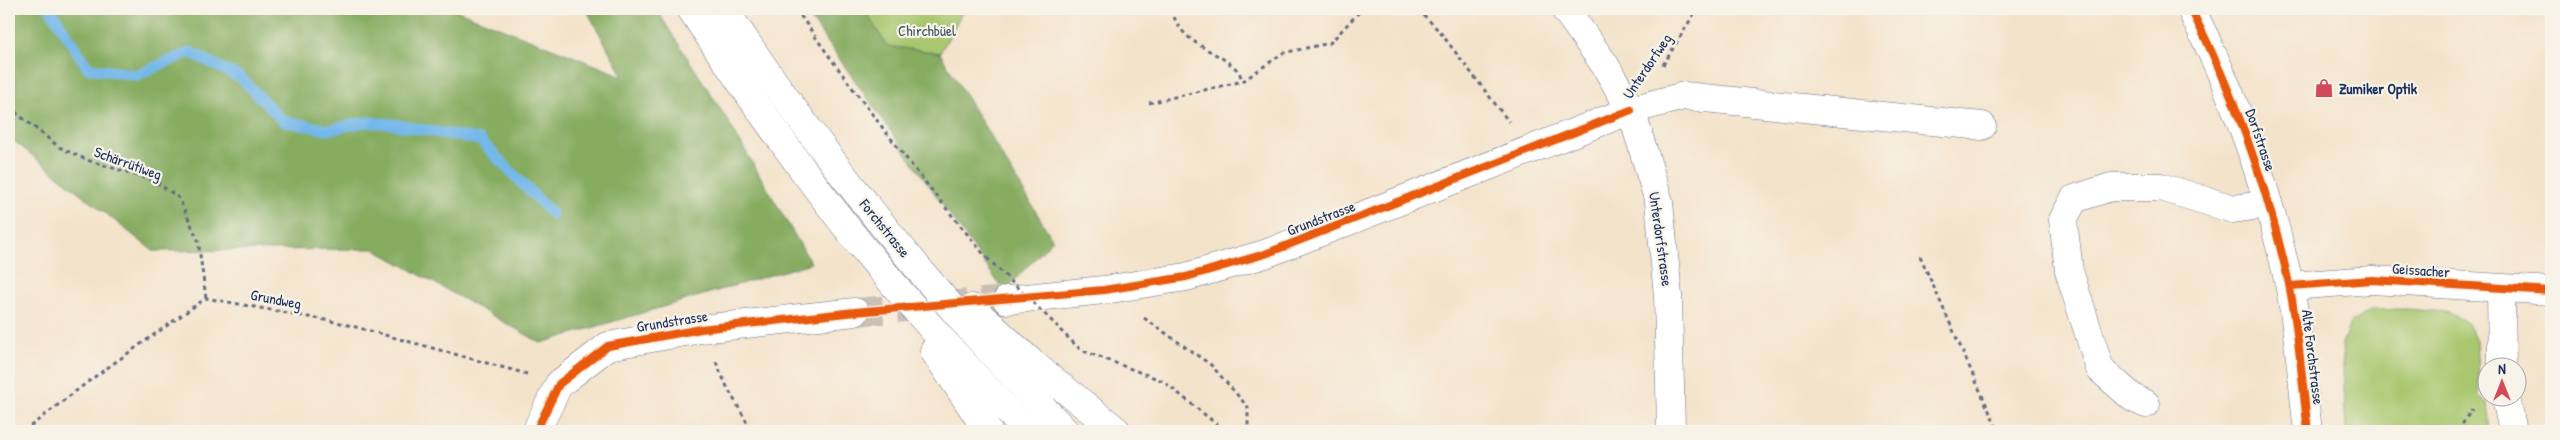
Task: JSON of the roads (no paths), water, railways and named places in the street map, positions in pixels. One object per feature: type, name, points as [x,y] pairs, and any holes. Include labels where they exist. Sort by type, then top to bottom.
[{"type":"main road","name":"Forchstrasse","points":[[691,9],[776,130],[864,249],[946,344],[1027,431]]},
{"type":"main road","name":"Forchstrasse","points":[[724,9],[803,122],[873,213],[968,328],[1065,431]]},
{"type":"main road","name":"Unterdorfstrasse","points":[[1565,9],[1605,65],[1631,110],[1659,202],[1668,296],[1670,431]]},
{"type":"main road","name":"Dorfstrasse","points":[[2191,9],[2217,62],[2240,117],[2268,204],[2290,286]]},
{"type":"main road","name":"Grundstrasse","points":[[1007,300],[1104,290],[1186,277],[1265,254],[1631,110],[1684,96],[1982,126]]},
{"type":"main road","points":[[2146,404],[2133,398],[2100,369],[2070,271],[2063,220],[2074,199],[2111,186],[2160,187],[2233,209],[2268,204]]},
{"type":"main road","points":[[873,213],[1033,364],[1117,431]]},
{"type":"main road","points":[[864,249],[988,431]]},
{"type":"main road","name":"Geissacher","points":[[2290,286],[2372,280],[2551,291]]},
{"type":"main road","name":"Alte Forchstrasse","points":[[2290,286],[2308,431]]},
{"type":"main road","points":[[2501,289],[2502,358]]},
{"type":"main road","name":"Grundstrasse","points":[[540,431],[539,425],[559,384],[608,346],[701,329],[855,312]]},
{"type":"main road","points":[[2508,408],[2513,431]]},
{"type":"waterway","points":[[50,9],[88,68],[137,75],[190,52],[241,78],[283,121],[328,130],[364,122],[392,124],[480,140],[552,214]]},
{"type":"tunnel","points":[[855,312],[1007,300]]},
{"type":"place","name":"Zumiker Optik","points":[[2324,88]]},
{"type":"park label","name":"Chirchbüel","points":[[927,30]]}]
